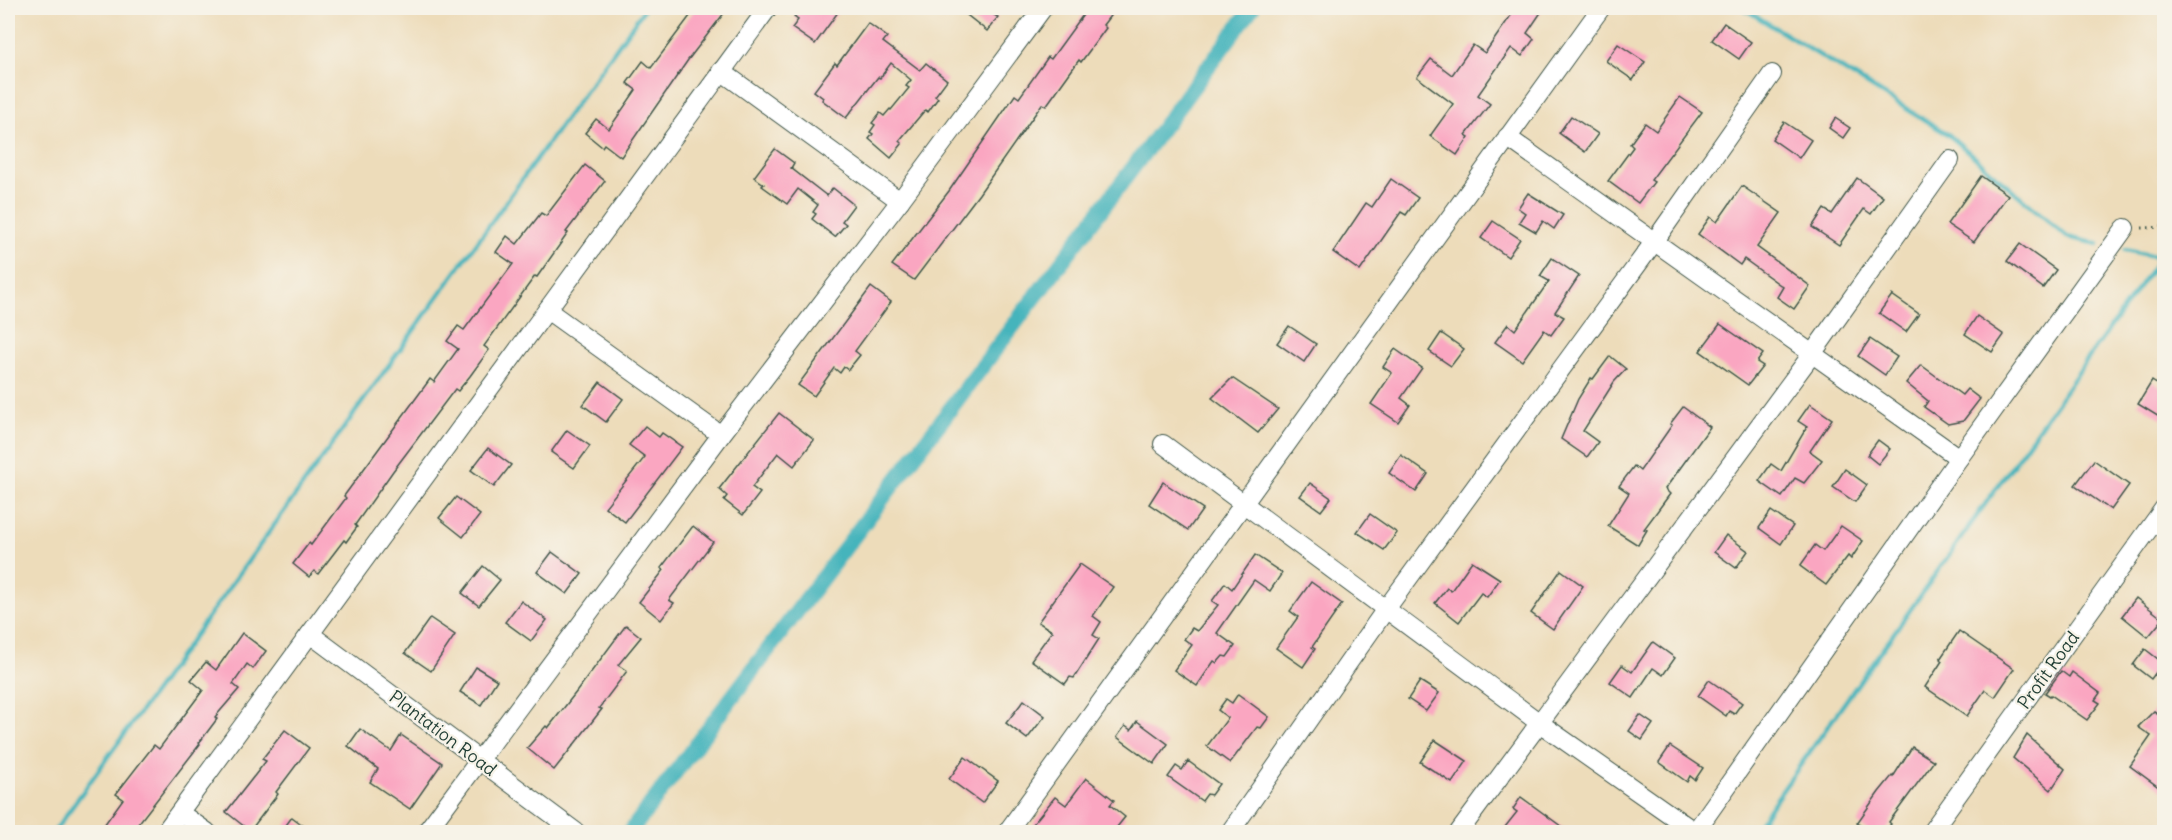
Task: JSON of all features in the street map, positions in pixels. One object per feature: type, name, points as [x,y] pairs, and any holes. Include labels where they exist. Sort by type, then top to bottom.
[{"type":"street","points":[[165,832],[768,8]]},
{"type":"street","points":[[426,832],[721,435],[900,201],[1043,8]]},
{"type":"street","points":[[1007,832],[1601,8]]},
{"type":"street","points":[[722,71],[900,201]]},
{"type":"street","points":[[1230,832],[1386,609],[1654,242],[1772,74]]},
{"type":"street","points":[[1507,138],[1959,458]]},
{"type":"street","points":[[1459,832],[1541,724],[1812,354],[1950,160]]},
{"type":"street","points":[[1163,444],[1541,724],[1695,832],[1959,458],[2125,228]]},
{"type":"street","points":[[546,310],[721,435]]},
{"type":"street","name":"Profit Road","points":[[1931,832],[2164,508]]},
{"type":"street","name":"Plantation Road","points":[[310,634],[576,832]]},
{"type":"street","points":[[180,813],[207,832]]},
{"type":"path","points":[[2125,228],[2164,228]]},
{"type":"building","points":[[696,8],[728,8],[688,60],[621,157],[604,144],[602,147],[585,133],[596,119],[609,129],[636,90],[627,83],[643,61],[651,68]]},
{"type":"building","points":[[801,8],[841,8],[815,44],[792,28],[798,20],[794,17]]},
{"type":"building","points":[[958,8],[1000,8],[994,15],[998,17],[987,31]]},
{"type":"building","points":[[1088,8],[1116,8],[1103,25],[1106,28],[1081,62],[1079,60],[1046,106],[1042,104],[979,194],[914,280],[892,265],[949,191],[1015,95],[1019,98],[1048,57],[1051,59]]},
{"type":"building","points":[[1516,8],[1544,8],[1527,33],[1534,39],[1522,56],[1511,48],[1478,95],[1490,104],[1466,135],[1469,137],[1457,155],[1430,136],[1453,104],[1417,77],[1431,59],[1452,75],[1473,45],[1485,53]]},
{"type":"building","points":[[868,23],[887,37],[883,42],[920,70],[926,63],[947,80],[935,96],[938,98],[928,112],[925,110],[899,141],[902,144],[891,158],[869,139],[873,134],[870,132],[875,125],[872,123],[880,113],[884,116],[891,110],[909,88],[906,86],[911,80],[891,63],[846,118],[814,91],[835,63],[837,65]]},
{"type":"building","points":[[1724,23],[1751,42],[1739,59],[1712,40]]},
{"type":"building","points":[[1618,44],[1645,62],[1633,80],[1606,61]]},
{"type":"building","points":[[1680,97],[1702,112],[1651,180],[1654,182],[1638,203],[1608,181],[1633,147],[1630,144],[1645,123],[1656,131]]},
{"type":"building","points":[[1571,116],[1598,134],[1585,152],[1559,133]]},
{"type":"building","points":[[1835,118],[1850,128],[1843,138],[1829,128]]},
{"type":"building","points":[[1784,122],[1811,140],[1799,158],[1772,139]]},
{"type":"building","points":[[775,149],[794,163],[791,168],[827,196],[833,188],[854,205],[842,221],[846,224],[835,237],[812,219],[816,214],[813,212],[818,205],[798,189],[787,204],[762,186],[764,184],[754,177]]},
{"type":"building","points":[[585,165],[605,181],[566,232],[568,233],[537,277],[535,276],[484,346],[489,350],[458,391],[455,389],[393,471],[355,525],[357,527],[346,542],[344,540],[318,574],[314,571],[309,577],[293,564],[309,543],[311,545],[346,498],[344,496],[430,379],[434,382],[458,349],[447,341],[458,326],[464,330],[513,264],[496,252],[507,236],[517,244],[541,213],[546,216]]},
{"type":"building","points":[[1981,176],[2008,195],[1974,242],[1947,224]]},
{"type":"building","points":[[1857,178],[1883,197],[1871,214],[1864,209],[1839,245],[1812,227],[1824,209],[1832,214]]},
{"type":"building","points":[[1391,179],[1418,198],[1406,215],[1401,212],[1360,271],[1333,252],[1366,203],[1372,207]]},
{"type":"building","points":[[1742,186],[1781,213],[1757,247],[1810,286],[1794,309],[1777,297],[1783,287],[1744,259],[1740,265],[1698,234],[1710,217],[1717,222]]},
{"type":"building","points":[[1528,193],[1563,215],[1554,229],[1543,221],[1536,232],[1519,222],[1525,213],[1518,208]]},
{"type":"building","points":[[1493,221],[1520,239],[1508,257],[1481,238]]},
{"type":"building","points":[[2020,244],[2056,270],[2043,288],[2007,261]]},
{"type":"building","points":[[1552,258],[1579,276],[1555,312],[1564,317],[1551,335],[1544,330],[1522,361],[1495,342],[1508,324],[1515,330],[1549,281],[1540,276]]},
{"type":"building","points":[[871,287],[891,302],[855,351],[860,355],[848,370],[844,367],[840,373],[834,368],[814,396],[798,385]]},
{"type":"building","points":[[1892,295],[1919,314],[1906,332],[1879,313]]},
{"type":"building","points":[[1977,316],[2004,335],[1992,352],[1965,334]]},
{"type":"building","points":[[1720,324],[1763,354],[1757,362],[1763,366],[1748,385],[1700,351]]},
{"type":"building","points":[[1289,326],[1316,344],[1304,362],[1277,343]]},
{"type":"building","points":[[1441,333],[1464,349],[1451,366],[1429,351]]},
{"type":"building","points":[[1870,339],[1897,357],[1885,375],[1858,356]]},
{"type":"building","points":[[1395,349],[1422,368],[1401,398],[1410,405],[1398,422],[1371,404],[1392,373],[1383,367]]},
{"type":"building","points":[[1610,356],[1626,369],[1614,382],[1583,431],[1598,442],[1587,457],[1561,439],[1578,399],[1591,378],[1593,379]]},
{"type":"building","points":[[1921,365],[1962,395],[1967,389],[1980,399],[1963,421],[1948,424],[1924,407],[1928,401],[1906,383]]},
{"type":"building","points":[[1232,378],[1278,409],[1258,433],[1212,398]]},
{"type":"building","points":[[2152,381],[2164,389],[2164,420],[2138,404]]},
{"type":"building","points":[[600,382],[623,399],[606,422],[583,405]]},
{"type":"building","points":[[1810,404],[1832,419],[1810,451],[1822,460],[1804,483],[1795,478],[1782,497],[1759,481],[1771,464],[1781,471],[1807,427],[1798,421]]},
{"type":"building","points":[[1683,407],[1710,427],[1665,489],[1670,494],[1644,529],[1647,530],[1638,545],[1608,526],[1629,493],[1619,486],[1634,466],[1640,471]]},
{"type":"building","points":[[779,413],[814,440],[794,466],[778,453],[752,487],[760,493],[743,515],[724,500],[727,496],[719,489]]},
{"type":"building","points":[[645,426],[659,437],[662,433],[682,447],[625,522],[605,507],[645,457],[629,445]]},
{"type":"building","points":[[567,430],[590,446],[574,468],[551,452]]},
{"type":"building","points":[[1878,440],[1890,449],[1878,464],[1867,455]]},
{"type":"building","points":[[488,448],[511,465],[494,487],[471,470]]},
{"type":"building","points":[[1401,455],[1428,474],[1416,492],[1389,473]]},
{"type":"building","points":[[2094,460],[2129,485],[2111,510],[2075,485]]},
{"type":"building","points":[[1845,469],[1867,485],[1855,502],[1833,487]]},
{"type":"building","points":[[1163,482],[1203,509],[1188,530],[1149,504]]},
{"type":"building","points":[[1310,483],[1331,498],[1321,511],[1300,496]]},
{"type":"building","points":[[456,497],[480,515],[463,537],[439,518]]},
{"type":"building","points":[[1771,511],[1793,526],[1781,544],[1759,528]]},
{"type":"building","points":[[1370,514],[1397,533],[1384,550],[1357,532]]},
{"type":"building","points":[[693,526],[713,542],[669,600],[674,603],[661,620],[639,602],[664,570],[661,568]]},
{"type":"building","points":[[1841,526],[1863,541],[1851,559],[1848,556],[1826,585],[1800,566],[1815,545],[1823,551]]},
{"type":"building","points":[[1726,535],[1748,551],[1736,568],[1714,552]]},
{"type":"building","points":[[552,552],[582,574],[567,594],[537,572]]},
{"type":"building","points":[[1255,555],[1282,573],[1270,591],[1254,580],[1217,633],[1235,646],[1227,657],[1223,656],[1217,663],[1214,661],[1197,686],[1174,670],[1192,645],[1184,639],[1192,628],[1197,631],[1218,605],[1212,601],[1225,583],[1232,589]]},
{"type":"building","points":[[1472,561],[1500,579],[1487,597],[1481,593],[1459,622],[1435,603],[1447,588],[1451,591]]},
{"type":"building","points":[[1080,564],[1113,587],[1093,616],[1101,622],[1093,635],[1099,639],[1074,678],[1070,677],[1065,684],[1031,660],[1052,631],[1038,622]]},
{"type":"building","points":[[483,566],[500,580],[479,606],[462,593]]},
{"type":"building","points":[[1561,570],[1583,586],[1553,629],[1531,613]]},
{"type":"building","points":[[1311,582],[1342,604],[1312,647],[1315,649],[1303,667],[1276,648],[1298,617],[1290,611]]},
{"type":"building","points":[[2136,598],[2163,619],[2148,637],[2122,616]]},
{"type":"building","points":[[521,601],[547,620],[531,641],[505,622]]},
{"type":"building","points":[[430,618],[455,635],[431,671],[405,653]]},
{"type":"building","points":[[626,625],[641,637],[618,665],[627,671],[599,708],[602,709],[554,770],[527,748],[546,726],[548,728]]},
{"type":"building","points":[[1959,631],[2014,669],[1995,697],[1985,690],[1967,716],[1925,687]]},
{"type":"building","points":[[242,633],[266,651],[253,669],[247,664],[233,684],[239,689],[215,717],[217,719],[200,744],[138,824],[151,832],[99,832],[123,799],[116,794],[154,745],[159,749],[203,690],[191,680],[206,662],[216,670]]},
{"type":"building","points":[[1653,642],[1675,658],[1663,675],[1653,668],[1633,698],[1610,682],[1622,665],[1632,672]]},
{"type":"building","points":[[2145,649],[2163,663],[2151,679],[2133,665]]},
{"type":"building","points":[[476,667],[497,680],[481,705],[460,692]]},
{"type":"building","points":[[2061,671],[2069,677],[2072,672],[2100,693],[2095,700],[2100,703],[2087,720],[2045,693]]},
{"type":"building","points":[[1709,680],[1742,703],[1734,714],[1729,711],[1726,716],[1698,696]]},
{"type":"building","points":[[1420,681],[1439,693],[1426,711],[1408,699]]},
{"type":"building","points":[[1238,694],[1269,717],[1261,728],[1257,727],[1230,763],[1207,746],[1228,718],[1218,710],[1226,699],[1232,703]]},
{"type":"building","points":[[1024,700],[1045,716],[1027,739],[1006,723]]},
{"type":"building","points":[[2154,711],[2164,717],[2164,791],[2130,766],[2151,736],[2138,727]]},
{"type":"building","points":[[1640,715],[1653,724],[1642,740],[1629,731]]},
{"type":"building","points":[[1137,721],[1168,744],[1154,764],[1117,737],[1125,726],[1131,730]]},
{"type":"building","points":[[360,729],[391,751],[401,735],[442,763],[410,809],[370,782],[378,769],[348,746]]},
{"type":"building","points":[[285,730],[309,748],[250,831],[226,812],[266,761],[262,759]]},
{"type":"building","points":[[2027,735],[2065,769],[2051,790],[2013,758]]},
{"type":"building","points":[[1435,740],[1467,761],[1452,783],[1420,762]]},
{"type":"building","points":[[1670,746],[1703,768],[1695,780],[1690,776],[1687,782],[1659,762]]},
{"type":"building","points":[[1912,747],[1934,761],[1884,832],[1870,832],[1857,823],[1893,777]]},
{"type":"building","points":[[965,757],[998,781],[982,803],[949,779]]},
{"type":"building","points":[[1188,761],[1219,784],[1211,795],[1207,794],[1202,801],[1168,777],[1176,766],[1182,770]]},
{"type":"building","points":[[1086,778],[1114,800],[1110,805],[1125,817],[1113,832],[1044,832],[1033,824],[1055,797],[1066,805]]},
{"type":"building","points":[[1521,797],[1569,832],[1501,832],[1517,812],[1513,809]]},
{"type":"building","points":[[292,817],[312,832],[281,832]]},
{"type":"waterway","points":[[54,832],[645,8]]},
{"type":"waterway","points":[[630,832],[1252,8]]},
{"type":"waterway","points":[[1743,8],[1949,135],[2067,237],[2098,244]]},
{"type":"waterway","points":[[2125,250],[2164,258]]},
{"type":"waterway","points":[[1753,832],[2160,257]]}]
